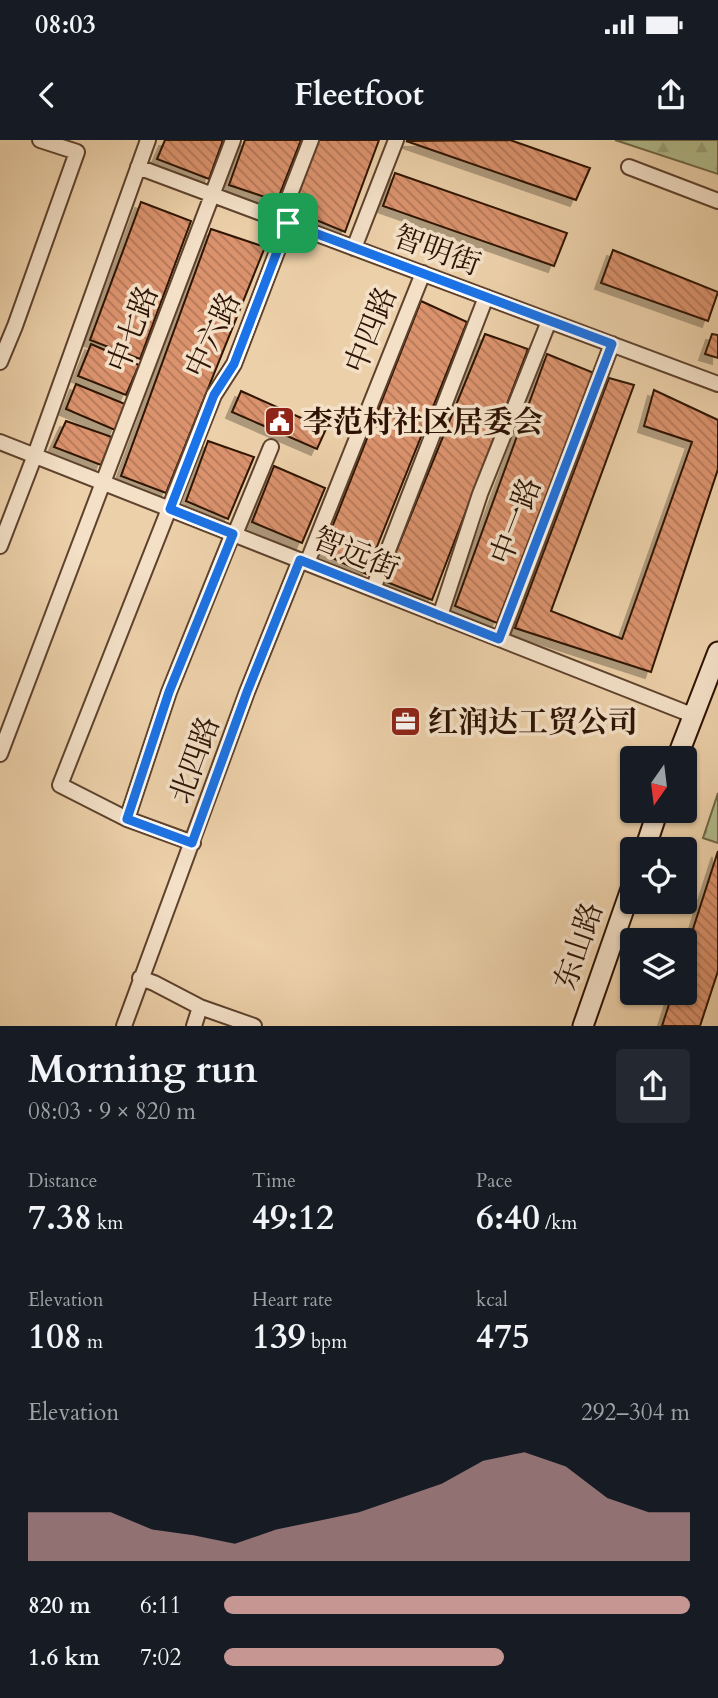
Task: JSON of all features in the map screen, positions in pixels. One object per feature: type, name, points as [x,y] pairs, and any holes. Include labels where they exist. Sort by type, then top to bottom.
[{"type":"street","points":[[0,362],[77,152],[40,140]]},
{"type":"street","points":[[0,545],[148,140]]},
{"type":"street","name":"中七路","points":[[0,754],[233,140]]},
{"type":"street","name":"中六路","points":[[127,819],[60,785],[214,395],[234,364],[311,140]]},
{"type":"street","points":[[354,248],[396,140]]},
{"type":"street","name":"智明街","points":[[138,167],[718,384]]},
{"type":"street","points":[[629,167],[718,201]]},
{"type":"street","name":"中四路","points":[[304,562],[423,274]]},
{"type":"street","points":[[373,589],[486,297]]},
{"type":"street","points":[[0,320],[15,326]]},
{"type":"street","points":[[440,616],[480,494],[548,320]]},
{"type":"street","name":"中一路","points":[[499,639],[612,344]]},
{"type":"street","name":"智远街","points":[[0,442],[692,715]]},
{"type":"street","points":[[192,843],[127,819],[169,692],[271,447]]},
{"type":"street","name":"北四路","points":[[124,1026],[247,692],[304,562]]},
{"type":"street","points":[[681,746],[718,652]]},
{"type":"street","name":"东山路","points":[[583,1026],[622,914]]},
{"type":"street","points":[[140,978],[200,1007],[254,1026]]},
{"type":"street","points":[[194,1026],[200,1007]]},
{"type":"green space","points":[[615,140],[718,140],[718,174]]},
{"type":"green space","points":[[718,793],[718,843],[703,838]]},
{"type":"building","points":[[165,140],[223,140],[209,179],[157,159]]},
{"type":"building","points":[[245,140],[301,140],[277,201],[229,185]]},
{"type":"building","points":[[319,140],[379,140],[345,232],[292,210]]},
{"type":"building","points":[[510,140],[590,168],[576,200],[406,141]]},
{"type":"building","points":[[395,173],[567,233],[554,266],[383,206]]},
{"type":"building","points":[[141,202],[191,221],[140,359],[90,340]]},
{"type":"building","points":[[211,229],[265,247],[166,493],[121,476]]},
{"type":"building","points":[[613,250],[718,292],[708,321],[601,283]]},
{"type":"building","points":[[421,301],[467,322],[366,574],[322,553]]},
{"type":"building","points":[[485,334],[528,349],[432,600],[384,581]]},
{"type":"building","points":[[712,334],[718,335],[718,358],[705,354]]},
{"type":"building","points":[[91,344],[139,365],[126,395],[78,376]]},
{"type":"building","points":[[547,354],[594,373],[497,623],[455,606]]},
{"type":"building","points":[[609,378],[634,385],[551,611],[622,639],[692,442],[644,426],[654,390],[718,420],[718,469],[651,672],[515,628]]},
{"type":"building","points":[[76,384],[125,404],[115,430],[66,409]]},
{"type":"building","points":[[241,391],[326,429],[317,449],[232,412]]},
{"type":"building","points":[[66,421],[112,437],[101,465],[54,447]]},
{"type":"building","points":[[208,441],[254,457],[228,519],[186,501]]},
{"type":"building","points":[[274,466],[325,488],[302,543],[252,522]]},
{"type":"building","points":[[718,851],[718,971],[700,1026],[662,1026],[669,1005],[697,1005],[697,928],[693,928]]},
{"type":"place","name":"李范村社区居委会","points":[[280,422]]},
{"type":"place","name":"红润达工贸公司","points":[[405,722]]},
{"type":"route","points":[[288,223],[612,344],[499,639],[300,560],[247,692],[192,843],[127,819],[169,692],[233,534],[170,509],[214,395],[234,364],[288,223]]}]
